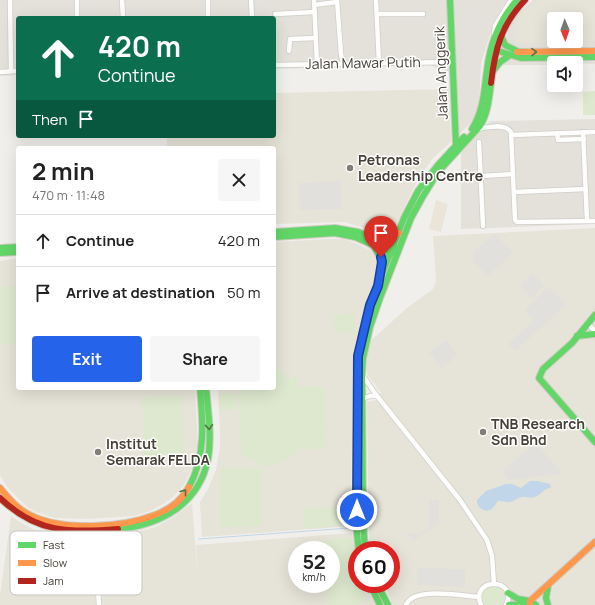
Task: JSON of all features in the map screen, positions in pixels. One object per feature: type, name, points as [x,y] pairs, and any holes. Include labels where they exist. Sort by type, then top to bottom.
[{"type":"street","points":[[10,0],[11,71]]},
{"type":"street","points":[[77,0],[77,16]]},
{"type":"street","points":[[122,0],[123,16]]},
{"type":"street","points":[[208,0],[208,16]]},
{"type":"street","points":[[251,0],[252,16]]},
{"type":"street","points":[[376,0],[379,63]]},
{"type":"street","name":"Jalan Anggerik","points":[[450,0],[456,146]]},
{"type":"street","points":[[358,541],[358,356],[370,305],[422,193],[439,170],[478,129],[484,120],[488,103],[495,26],[509,0]]},
{"type":"street","points":[[493,40],[502,19],[517,0]]},
{"type":"street","points":[[364,541],[362,356],[365,342],[395,251],[404,218],[418,191],[438,164],[471,130],[480,117],[485,93],[488,60],[510,16],[525,0]]},
{"type":"street","points":[[317,64],[314,2],[337,1],[343,64]]},
{"type":"street","points":[[275,14],[315,12]]},
{"type":"street","points":[[376,14],[423,14]]},
{"type":"street","points":[[501,33],[501,40],[503,44],[521,52]]},
{"type":"street","points":[[289,51],[290,39],[316,38]]},
{"type":"street","points":[[494,49],[511,52],[587,54],[595,57]]},
{"type":"street","points":[[494,49],[510,55],[529,59],[587,54],[595,51]]},
{"type":"street","points":[[491,74],[496,64],[510,55]]},
{"type":"street","name":"Jalan Mawar Putih","points":[[276,65],[452,62]]},
{"type":"street","points":[[0,72],[16,71]]},
{"type":"street","points":[[484,120],[485,125],[490,127]]},
{"type":"street","points":[[478,129],[490,127],[506,128],[510,130],[515,220],[517,222],[595,220]]},
{"type":"street","points":[[583,132],[587,221]]},
{"type":"street","points":[[511,135],[595,132]]},
{"type":"street","points":[[557,133],[557,139],[560,140],[584,139]]},
{"type":"street","points":[[479,142],[483,226]]},
{"type":"street","points":[[481,176],[513,174]]},
{"type":"street","points":[[514,192],[586,189]]},
{"type":"street","points":[[276,232],[335,228],[358,232],[378,240],[395,251]]},
{"type":"street","points":[[276,237],[335,233],[395,251]]},
{"type":"street","points":[[378,240],[387,240],[399,233]]},
{"type":"street","points":[[372,245],[378,252],[382,262],[378,286]]},
{"type":"street","points":[[0,252],[16,248]]},
{"type":"street","points":[[0,252],[16,252]]},
{"type":"street","points":[[592,321],[595,331]]},
{"type":"street","points":[[592,321],[543,369],[539,378],[595,442]]},
{"type":"street","points":[[578,336],[595,334]]},
{"type":"street","points":[[362,374],[377,396],[460,500],[488,540],[492,556],[494,584]]},
{"type":"street","points":[[0,488],[3,493],[20,509],[31,516],[53,523],[80,525],[114,524],[146,519],[161,513],[176,502],[186,491],[194,478],[200,461],[203,442],[200,390]]},
{"type":"street","points":[[0,498],[17,514],[38,525],[63,530],[94,530],[135,526],[156,521],[173,512],[191,495],[201,479],[210,442],[206,390]]},
{"type":"street","points":[[362,399],[370,396],[377,396]]},
{"type":"street","points":[[508,593],[507,605],[532,604],[549,584],[595,542]]},
{"type":"street","points":[[481,605],[479,597],[483,588],[489,584],[501,586],[508,593],[518,599],[532,604]]},
{"type":"street","points":[[548,605],[546,592],[549,584]]},
{"type":"street","points":[[374,593],[380,605]]},
{"type":"street","points":[[382,593],[388,605]]},
{"type":"street","points":[[406,605],[412,597],[425,593],[479,597]]},
{"type":"street","points":[[98,595],[99,605]]},
{"type":"shaded area","points":[[0,0],[508,0],[502,7],[492,29],[481,63],[479,107],[475,118],[453,141],[450,73],[429,65],[276,69],[276,16],[16,16],[16,75],[0,76]]},
{"type":"shaded area","points":[[533,0],[595,0],[595,64],[583,64],[583,56],[547,56],[547,65],[503,65],[508,29],[514,17]]},
{"type":"shaded area","points":[[538,0],[595,0],[595,41],[583,41],[583,12],[547,12],[547,42],[516,43],[516,19]]},
{"type":"shaded area","name":"Petronas Leadership Centre","points":[[449,89],[451,142],[433,158],[418,179],[397,223],[388,232],[375,231],[344,222],[276,224],[276,146],[167,146],[167,138],[276,138],[276,93]]},
{"type":"shaded area","points":[[595,119],[595,224],[461,229],[461,153],[490,121]]},
{"type":"shaded area","points":[[341,181],[342,209],[300,210],[299,183]]},
{"type":"shaded area","points":[[436,200],[448,204],[441,232],[429,229]]},
{"type":"shaded area","points":[[595,228],[595,605],[393,605],[388,593],[400,593],[400,541],[369,541],[367,402],[376,400],[381,393],[368,376],[367,344],[407,308],[433,289],[436,281],[433,236]]},
{"type":"shaded area","points":[[495,234],[513,253],[488,276],[473,261],[473,252]]},
{"type":"shaded area","points":[[344,239],[369,250],[378,258],[379,271],[356,340],[353,364],[352,526],[202,537],[200,502],[208,489],[216,470],[220,447],[218,390],[276,390],[276,242]]},
{"type":"shaded area","name":"Institut Semarak FELDA","points":[[16,258],[16,390],[195,390],[198,446],[196,458],[183,486],[174,496],[163,504],[150,511],[134,516],[86,519],[54,518],[27,507],[7,487],[0,475],[0,261]]},
{"type":"shaded area","points":[[533,273],[544,286],[531,298],[520,285]]},
{"type":"shaded area","points":[[549,287],[566,305],[515,351],[508,344],[535,320],[525,310]]},
{"type":"shaded area","points":[[446,340],[458,355],[442,368],[429,352]]},
{"type":"shaded area","points":[[535,443],[562,472],[559,474],[508,480],[502,471]]},
{"type":"shaded area","points":[[429,500],[439,500],[439,523],[414,540],[407,534],[411,533],[416,535],[430,528]]},
{"type":"shaded area","points":[[192,503],[198,581],[196,545],[352,533],[354,541],[348,541],[348,593],[369,593],[375,605],[102,605],[101,595],[142,595],[141,531],[156,527],[172,518]]},
{"type":"shaded area","points":[[11,516],[33,529],[40,531],[10,531],[10,595],[95,595],[96,605],[0,605]]},
{"type":"shaded area","points":[[418,567],[465,570],[465,587],[417,585]]},
{"type":"green space","points":[[595,91],[595,115],[583,115],[583,92]]},
{"type":"green space","points":[[16,286],[16,343],[0,344],[0,287]]},
{"type":"green space","points":[[354,313],[355,332],[335,333],[334,315]]},
{"type":"green space","points":[[276,368],[289,378],[298,377],[298,386],[325,386],[326,449],[298,449],[297,454],[288,457],[282,462],[269,466],[261,465],[248,457],[242,457],[239,394],[243,394],[243,390],[276,390]]},
{"type":"green space","points":[[219,393],[238,394],[238,410],[219,410]]},
{"type":"green space","points":[[181,395],[185,454],[145,457],[142,397]]},
{"type":"green space","points":[[220,468],[262,468],[262,526],[220,527]]},
{"type":"green space","points":[[344,507],[344,526],[303,528],[303,508]]},
{"type":"green space","points":[[351,537],[352,541],[348,541],[348,593],[365,593],[367,600],[358,605],[328,605],[327,593],[340,593],[340,541],[325,541]]},
{"type":"green space","points":[[494,586],[503,590],[505,598],[504,605],[484,605],[482,598],[483,592]]},
{"type":"water","points":[[530,481],[550,484],[551,488],[546,489],[533,498],[521,497],[508,502],[498,501],[492,509],[486,511],[478,506],[477,500],[486,491],[506,484],[512,484],[521,488]]},
{"type":"waterway","points":[[199,539],[349,528]]},
{"type":"traffic: fast","points":[[450,0],[456,146]]},
{"type":"traffic: fast","points":[[472,129],[481,108],[488,60],[496,33],[505,16],[517,0]]},
{"type":"traffic: fast","points":[[501,35],[505,45],[521,53]]},
{"type":"traffic: fast","points":[[492,49],[521,58],[595,57]]},
{"type":"traffic: fast","points":[[493,71],[500,62],[510,55]]},
{"type":"traffic: fast","points":[[364,541],[362,374],[363,358],[370,327],[411,218],[438,172],[483,121],[489,100],[491,83]]},
{"type":"traffic: fast","points":[[361,340],[370,305],[404,218],[418,191],[438,165],[464,137]]},
{"type":"traffic: fast","points":[[276,232],[335,228],[358,232],[396,248]]},
{"type":"traffic: fast","points":[[276,237],[335,233],[355,237],[394,254]]},
{"type":"traffic: fast","points":[[374,246],[381,259],[380,274]]},
{"type":"traffic: fast","points":[[0,248],[16,247]]},
{"type":"traffic: fast","points":[[0,253],[16,252]]},
{"type":"traffic: fast","points":[[595,315],[572,343],[543,369],[539,378],[595,442]]},
{"type":"traffic: fast","points":[[577,336],[595,334]]},
{"type":"traffic: fast","points":[[189,487],[201,451],[202,413],[200,390]]},
{"type":"traffic: fast","points":[[118,529],[134,527],[163,517],[187,500],[196,488],[203,475],[208,459],[210,441],[206,390]]},
{"type":"traffic: fast","points":[[358,406],[358,541]]},
{"type":"traffic: fast","points":[[548,586],[546,598],[548,605]]},
{"type":"traffic: fast","points":[[374,593],[380,605]]},
{"type":"traffic: fast","points":[[382,593],[388,605]]},
{"type":"traffic: fast","points":[[508,593],[518,599],[530,601],[536,605]]},
{"type":"traffic: fast","points":[[509,605],[527,604]]},
{"type":"traffic: slow","points":[[517,52],[595,51]]},
{"type":"traffic: slow","points":[[380,240],[387,240],[399,233]]},
{"type":"traffic: slow","points":[[0,488],[10,500],[27,514],[45,521],[60,524],[93,526],[126,523],[160,513],[179,500],[189,487]]},
{"type":"traffic: slow","points":[[530,605],[530,601],[595,542]]},
{"type":"traffic: jam","points":[[491,83],[500,38],[510,19],[525,0]]},
{"type":"traffic: jam","points":[[0,498],[13,510],[27,518],[54,528],[84,531],[118,529]]},
{"type":"place","name":"Petronas Leadership Centre","points":[[350,168]]},
{"type":"place","name":"TNB Research Sdn Bhd","points":[[483,432]]},
{"type":"place","name":"Institut Semarak FELDA","points":[[98,452]]},
{"type":"route","points":[[357,510],[358,356],[360,341],[370,305],[378,286],[382,262],[381,257]]}]
